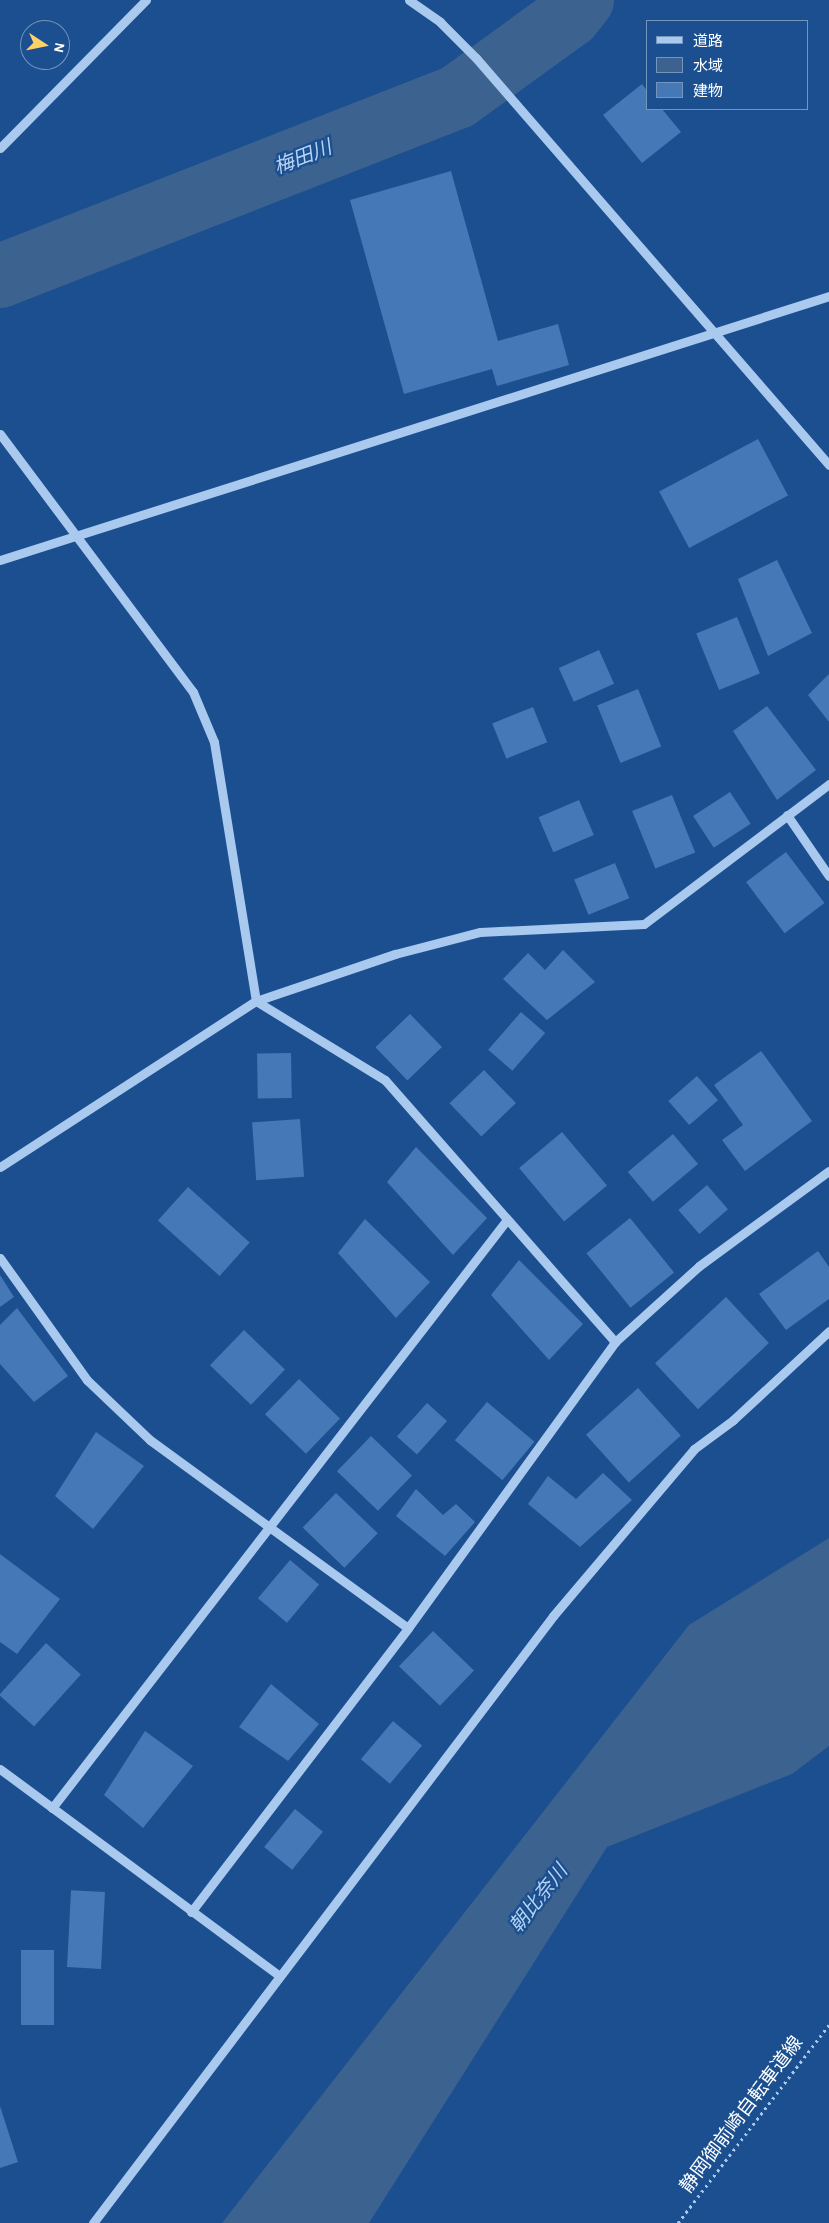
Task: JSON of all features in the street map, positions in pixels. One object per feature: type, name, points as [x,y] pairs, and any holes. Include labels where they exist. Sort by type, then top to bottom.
[{"type":"street","points":[[0,148],[146,0]]},
{"type":"street","points":[[409,0],[440,22],[476,58],[512,103],[829,465]]},
{"type":"street","points":[[0,560],[829,296]]},
{"type":"street","points":[[0,434],[193,692],[214,742],[256,1002],[385,1080],[506,1221],[615,1342]]},
{"type":"street","points":[[0,1167],[256,1002],[395,954],[480,932],[644,924],[829,784]]},
{"type":"street","points":[[787,815],[829,876]]},
{"type":"street","points":[[191,1912],[408,1628],[615,1342],[699,1266],[829,1171]]},
{"type":"street","points":[[52,1808],[506,1221]]},
{"type":"street","points":[[0,1258],[87,1380],[150,1440],[267,1528],[408,1628]]},
{"type":"street","points":[[92,2223],[553,1616],[694,1449],[733,1420],[829,1331]]},
{"type":"street","points":[[0,1769],[280,1976]]},
{"type":"path","name":"静岡御前崎自転車道線","points":[[678,2223],[829,2025]]},
{"type":"water","name":"朝比奈川","points":[[829,1538],[829,1746],[792,1774],[607,1847],[369,2223],[222,2223],[689,1625]]},
{"type":"building","points":[[642,84],[646,89],[646,110],[663,110],[681,132],[642,163],[603,115]]},
{"type":"building","points":[[451,171],[498,341],[558,324],[569,365],[497,386],[492,369],[404,394],[350,200]]},
{"type":"building","points":[[758,439],[788,496],[689,548],[659,492]]},
{"type":"building","points":[[777,560],[812,633],[768,656],[738,579]]},
{"type":"building","points":[[737,617],[760,674],[719,690],[696,633]]},
{"type":"building","points":[[599,650],[614,684],[574,702],[559,668]]},
{"type":"building","points":[[829,674],[829,722],[808,695]]},
{"type":"building","points":[[638,689],[661,746],[620,763],[597,705]]},
{"type":"building","points":[[767,706],[816,770],[777,800],[733,731]]},
{"type":"building","points":[[533,707],[547,742],[506,759],[492,723]]},
{"type":"building","points":[[730,792],[751,824],[714,848],[693,816]]},
{"type":"building","points":[[672,795],[695,852],[655,869],[632,811]]},
{"type":"building","points":[[579,800],[594,835],[553,852],[538,817]]},
{"type":"building","points":[[786,852],[825,903],[785,933],[746,882]]},
{"type":"building","points":[[615,863],[629,898],[588,915],[574,879]]},
{"type":"building","points":[[563,950],[595,982],[547,1020],[503,979],[528,953],[545,970]]},
{"type":"building","points":[[521,1012],[545,1033],[512,1071],[488,1050]]},
{"type":"building","points":[[410,1014],[442,1047],[407,1080],[375,1047]]},
{"type":"building","points":[[761,1051],[812,1121],[745,1171],[722,1140],[743,1125],[714,1085]]},
{"type":"building","points":[[291,1053],[292,1098],[258,1099],[257,1054]]},
{"type":"building","points":[[484,1070],[516,1103],[481,1136],[449,1103]]},
{"type":"building","points":[[697,1076],[718,1100],[689,1125],[668,1101]]},
{"type":"building","points":[[300,1119],[304,1177],[256,1180],[252,1122]]},
{"type":"building","points":[[562,1132],[607,1186],[564,1222],[519,1168]]},
{"type":"building","points":[[673,1134],[698,1164],[653,1202],[628,1172]]},
{"type":"building","points":[[416,1147],[487,1218],[453,1255],[387,1182]]},
{"type":"building","points":[[707,1185],[728,1209],[699,1234],[678,1210]]},
{"type":"building","points":[[188,1187],[250,1243],[220,1276],[158,1220]]},
{"type":"building","points":[[630,1218],[674,1272],[631,1308],[586,1253]]},
{"type":"building","points":[[365,1219],[430,1282],[396,1318],[338,1253]]},
{"type":"building","points":[[818,1251],[829,1267],[829,1299],[786,1330],[759,1294]]},
{"type":"building","points":[[519,1260],[583,1324],[549,1360],[491,1295]]},
{"type":"building","points":[[0,1275],[14,1297],[0,1307]]},
{"type":"building","points":[[726,1297],[769,1343],[698,1409],[655,1363]]},
{"type":"building","points":[[17,1308],[68,1376],[34,1402],[0,1364],[0,1325]]},
{"type":"building","points":[[244,1330],[285,1370],[251,1405],[210,1365]]},
{"type":"building","points":[[299,1379],[340,1419],[306,1454],[265,1414]]},
{"type":"building","points":[[638,1388],[681,1436],[629,1482],[586,1435]]},
{"type":"building","points":[[487,1402],[534,1442],[502,1480],[455,1440]]},
{"type":"building","points":[[427,1403],[447,1421],[417,1455],[397,1436]]},
{"type":"building","points":[[96,1432],[144,1466],[93,1529],[55,1496]]},
{"type":"building","points":[[371,1436],[412,1476],[378,1511],[337,1471]]},
{"type":"building","points":[[603,1473],[632,1500],[580,1547],[528,1504],[548,1476],[576,1499]]},
{"type":"building","points":[[416,1489],[443,1515],[456,1504],[475,1522],[445,1556],[396,1516]]},
{"type":"building","points":[[336,1493],[378,1533],[344,1568],[303,1528]]},
{"type":"building","points":[[0,1554],[60,1599],[17,1654],[0,1642]]},
{"type":"building","points":[[290,1560],[319,1584],[287,1623],[258,1598]]},
{"type":"building","points":[[433,1631],[474,1671],[440,1706],[399,1666]]},
{"type":"building","points":[[46,1643],[81,1674],[34,1726],[0,1694]]},
{"type":"building","points":[[271,1684],[319,1724],[288,1761],[239,1727]]},
{"type":"building","points":[[393,1721],[422,1745],[390,1784],[361,1759]]},
{"type":"building","points":[[145,1731],[193,1766],[143,1828],[104,1795]]},
{"type":"building","points":[[295,1809],[323,1832],[292,1870],[264,1847]]},
{"type":"building","points":[[71,1890],[105,1892],[101,1969],[67,1967]]},
{"type":"building","points":[[21,1950],[54,1950],[54,2025],[21,2025]]},
{"type":"building","points":[[0,2106],[18,2162],[0,2168]]},
{"type":"waterway","name":"梅田川","points":[[0,276],[457,97],[569,16],[582,0]]}]
